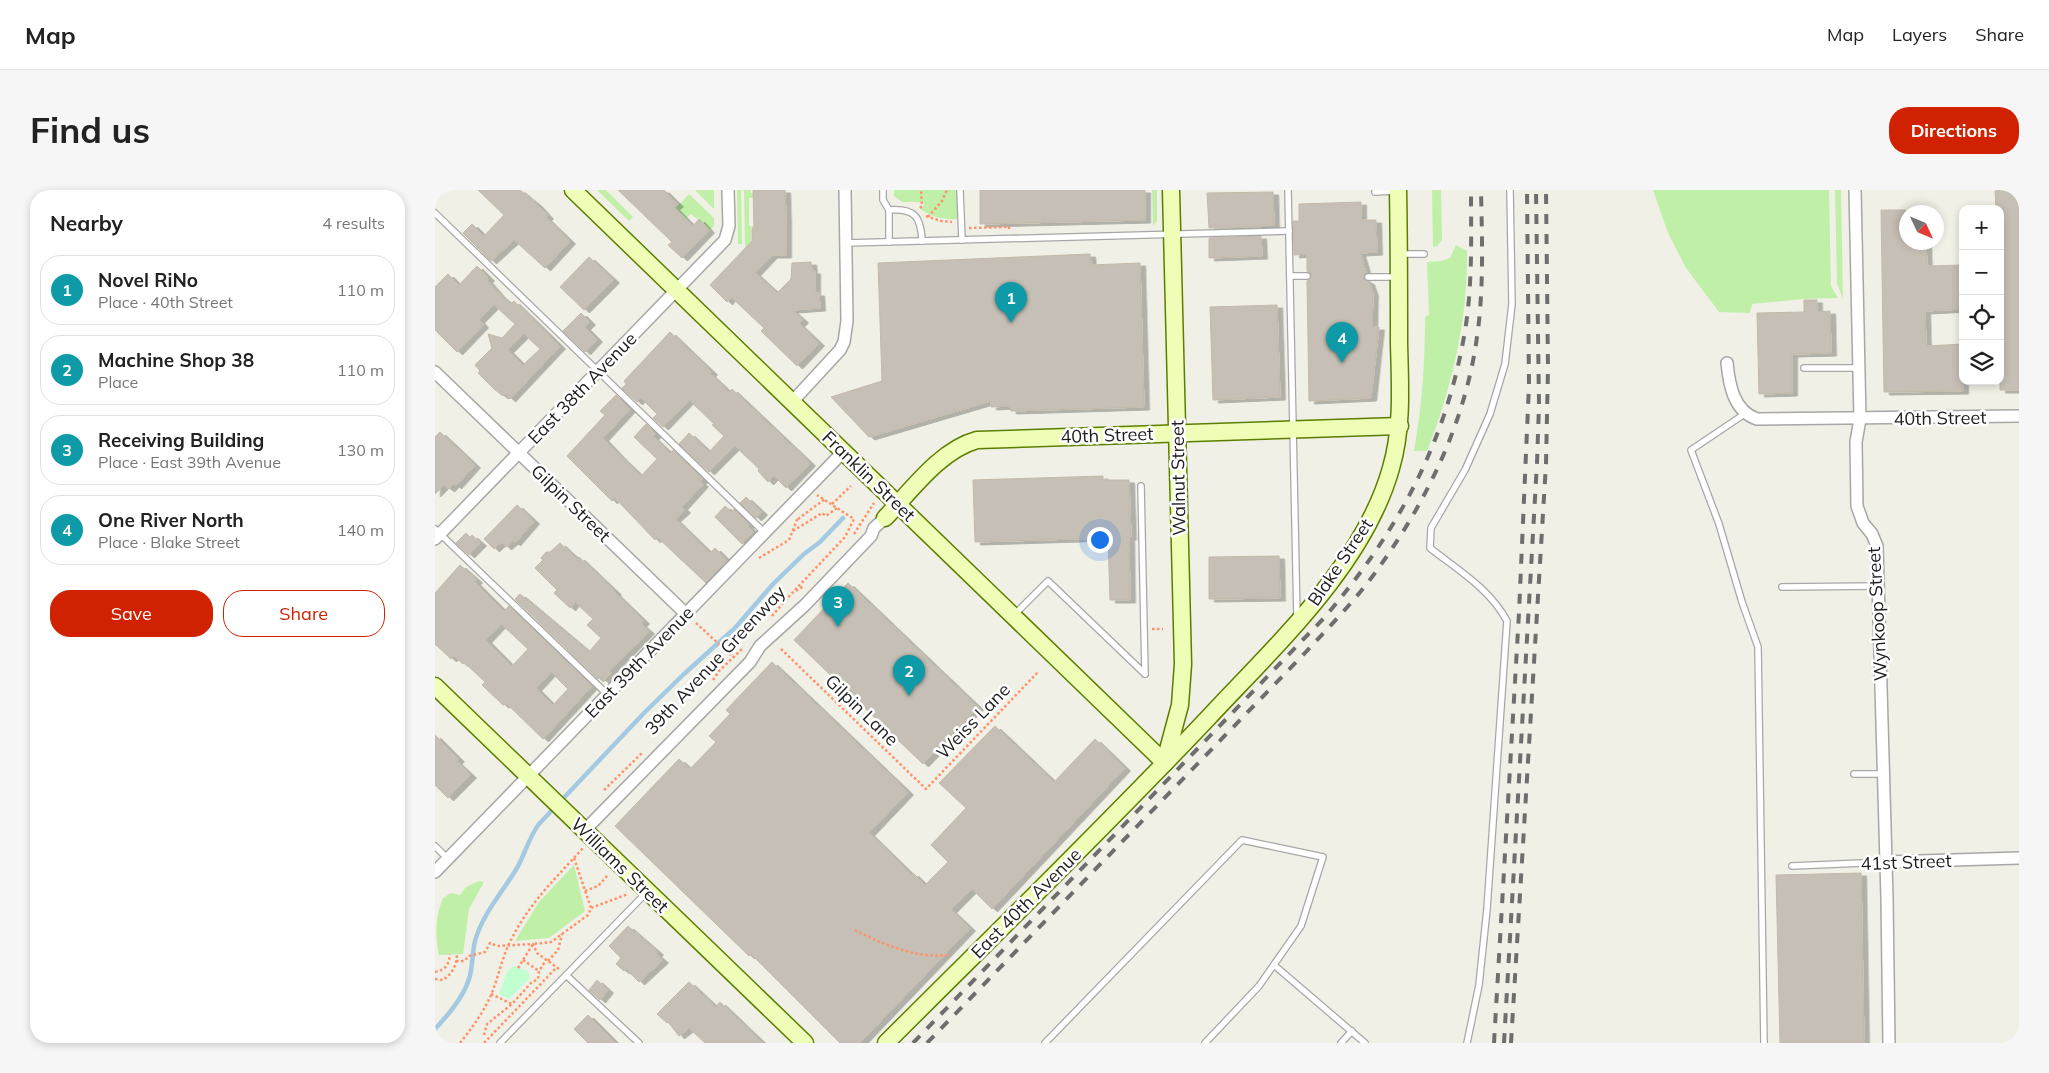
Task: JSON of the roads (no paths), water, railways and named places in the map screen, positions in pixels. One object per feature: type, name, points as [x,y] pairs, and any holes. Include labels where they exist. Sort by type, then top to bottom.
[{"type":"street","name":"Franklin Street","points":[[573,190],[1165,763]]},
{"type":"street","name":"East 38th Avenue","points":[[437,534],[519,453],[722,244],[728,235],[729,190]]},
{"type":"street","points":[[792,402],[833,358],[844,342],[847,321],[845,190]]},
{"type":"street","name":"Walnut Street","points":[[1165,763],[1180,705],[1183,664],[1171,190]]},
{"type":"street","name":"Wynkoop Street","points":[[1855,190],[1860,419],[1856,442],[1857,506],[1863,523],[1872,534],[1877,546],[1889,1043]]},
{"type":"street","name":"Blake Street","points":[[1165,763],[1297,622],[1346,560],[1368,523],[1390,472],[1400,426],[1398,191]]},
{"type":"street","points":[[1727,363],[1730,389],[1745,413]]},
{"type":"street","name":"Gilpin Street","points":[[435,372],[685,613]]},
{"type":"street","name":"40th Street","points":[[1745,413],[1757,419],[2019,416]]},
{"type":"street","name":"40th Street","points":[[898,504],[946,455],[961,445],[977,440],[1400,426]]},
{"type":"street","name":"East 39th Avenue","points":[[435,872],[843,452]]},
{"type":"street","points":[[579,826],[749,662],[760,646],[824,585],[871,536],[874,528],[898,504]]},
{"type":"street","name":"Williams Street","points":[[435,686],[805,1043]]},
{"type":"street","name":"East 40th Avenue","points":[[886,1043],[1165,763]]},
{"type":"street","name":"41st Street","points":[[1886,862],[2019,858]]},
{"type":"lane","points":[[883,190],[883,200],[889,210],[889,242]]},
{"type":"lane","points":[[960,190],[962,240]]},
{"type":"lane","points":[[1288,190],[1297,622]]},
{"type":"lane","points":[[1467,1043],[1479,985],[1487,909],[1507,621],[1498,605],[1483,590],[1430,548],[1431,528],[1465,470],[1490,414],[1505,364],[1513,304],[1510,190]]},
{"type":"lane","points":[[1375,192],[1398,191]]},
{"type":"lane","points":[[889,210],[902,209],[912,212],[918,220],[922,241]]},
{"type":"lane","points":[[435,213],[765,533]]},
{"type":"lane","points":[[846,243],[1289,231]]},
{"type":"lane","points":[[1399,254],[1424,254]]},
{"type":"lane","points":[[1290,276],[1307,276]]},
{"type":"lane","points":[[1368,277],[1399,277]]},
{"type":"lane","points":[[1804,368],[1859,368]]},
{"type":"lane","points":[[1745,413],[1691,450],[1719,524],[1742,602],[1758,647],[1764,1043]]},
{"type":"lane","points":[[1013,616],[1048,580],[1145,674],[1141,486]]},
{"type":"lane","points":[[437,534],[607,694]]},
{"type":"lane","points":[[1782,587],[1878,586]]},
{"type":"lane","points":[[1854,774],[1883,774]]},
{"type":"lane","points":[[1045,1043],[1242,840],[1323,857],[1301,926],[1259,986],[1205,1043]]},
{"type":"lane","points":[[435,846],[448,859]]},
{"type":"lane","name":"41st Street","points":[[1792,866],[1886,862]]},
{"type":"lane","points":[[499,1043],[647,891]]},
{"type":"lane","points":[[1274,966],[1365,1043]]},
{"type":"lane","points":[[566,975],[639,1043]]},
{"type":"lane","points":[[1341,1043],[1352,1031]]},
{"type":"waterway","points":[[435,1029],[463,993],[470,974],[478,931],[517,868],[532,834],[539,824],[644,713],[735,628],[773,584],[804,554],[820,542],[843,518]]},
{"type":"railway","points":[[913,1043],[1323,619],[1349,588],[1393,524],[1429,455],[1443,419],[1454,381],[1463,342],[1468,304],[1471,266],[1471,190]]},
{"type":"railway","points":[[927,1043],[1339,617],[1372,577],[1391,550],[1425,494],[1440,464],[1463,402],[1477,337],[1481,301],[1481,190]]},
{"type":"railway","points":[[1494,1043],[1519,613],[1529,385],[1527,190]]},
{"type":"railway","points":[[1504,1043],[1537,463],[1539,405],[1536,190]]},
{"type":"railway","points":[[1511,1043],[1546,464],[1548,368],[1546,190]]},
{"type":"place","name":"Novel RiNo","points":[[1011,323]]},
{"type":"place","name":"One River North","points":[[1342,363]]},
{"type":"place","name":"Receiving Building","points":[[838,627]]},
{"type":"place","name":"Machine Shop 38","points":[[909,696]]}]
